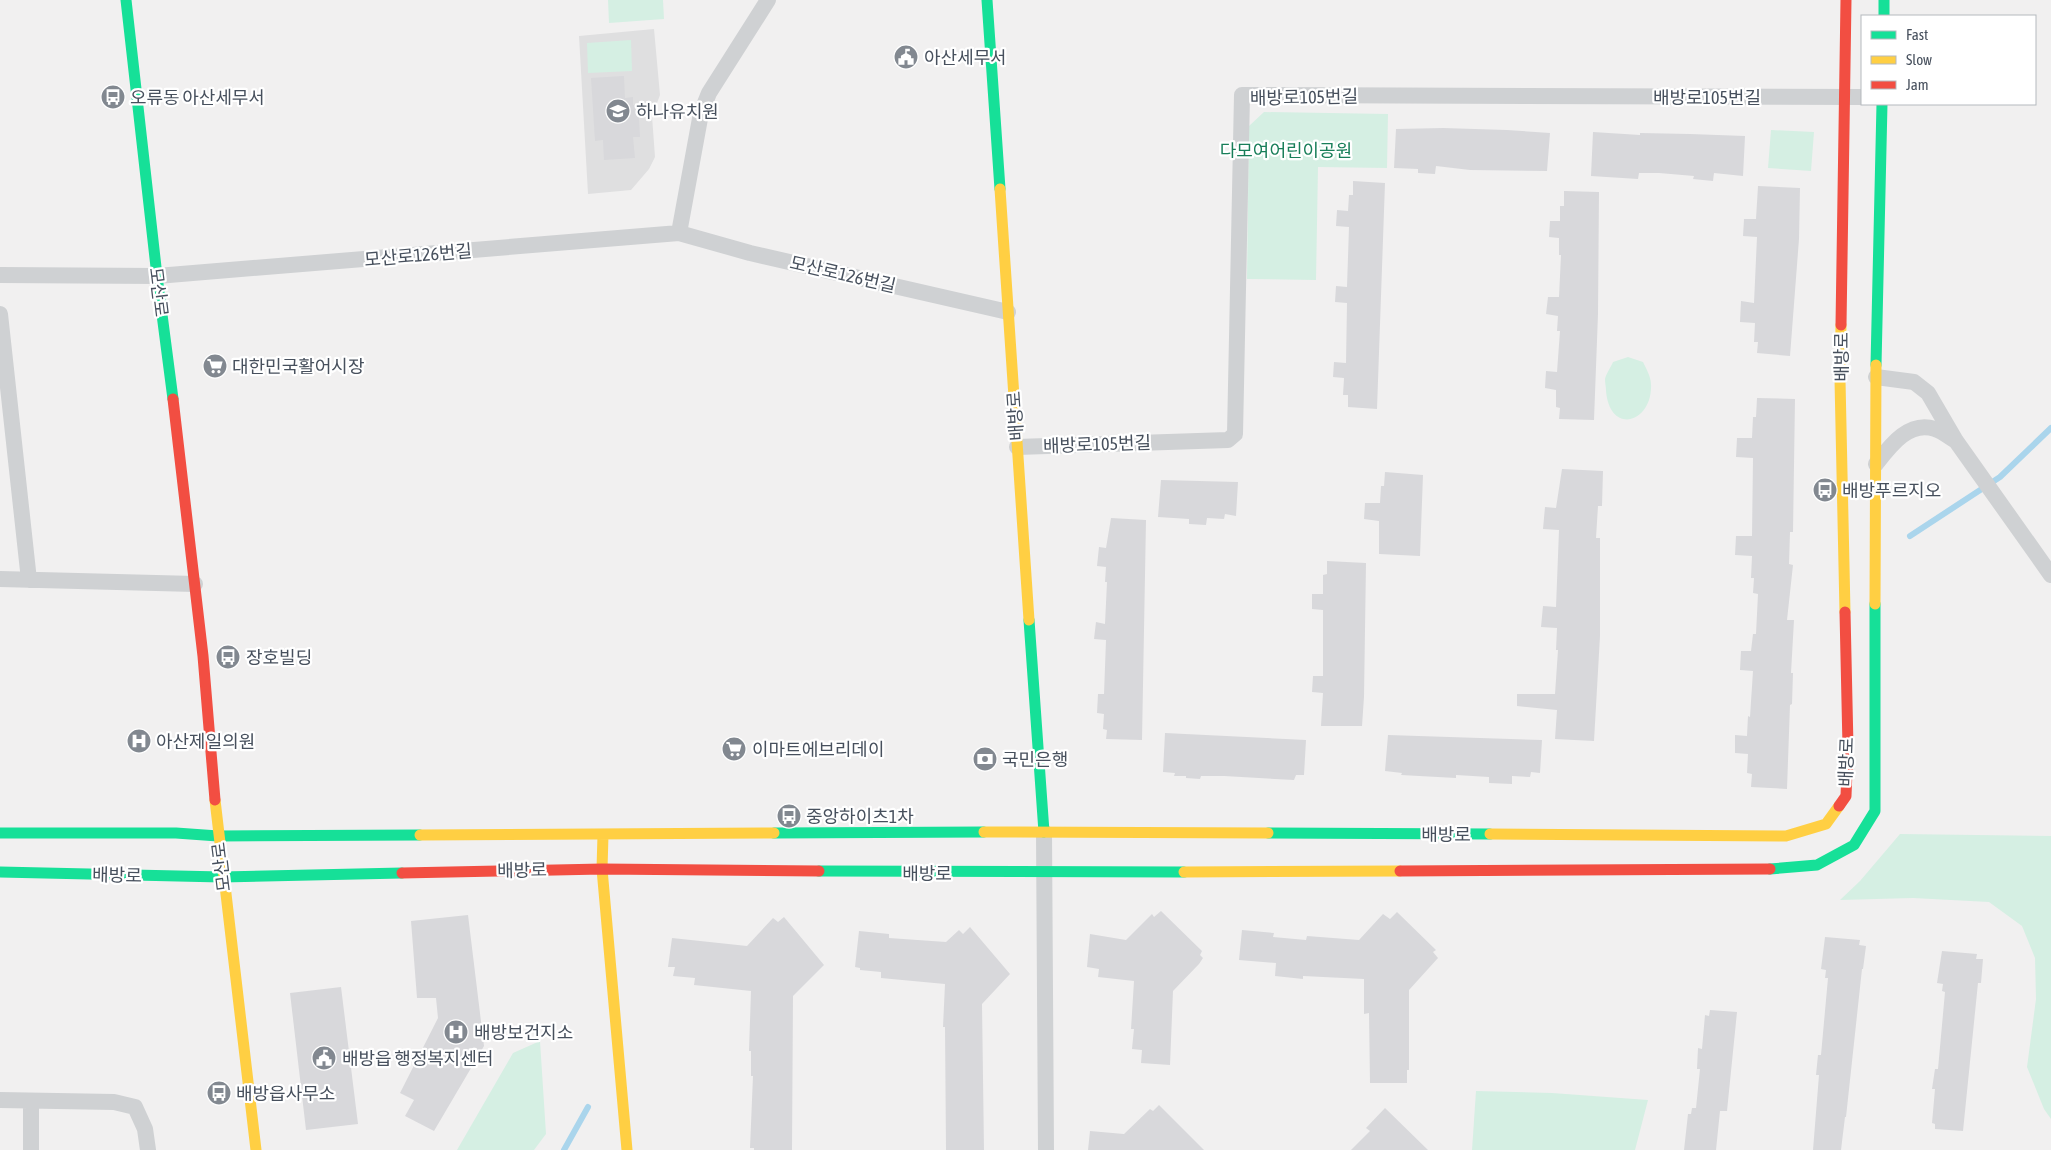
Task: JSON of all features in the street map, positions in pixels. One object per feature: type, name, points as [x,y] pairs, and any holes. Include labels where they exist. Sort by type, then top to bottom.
[{"type":"street","name":"모산로","points":[[126,0],[157,276],[184,481],[222,877],[256,1150]]},
{"type":"street","points":[[679,234],[704,104],[709,93],[768,0]]},
{"type":"street","name":"배방로","points":[[987,0],[1044,832],[1046,1150]]},
{"type":"street","name":"배방로","points":[[0,833],[176,833],[218,836],[1044,832],[1786,836],[1826,824],[1846,796],[1848,746],[1840,380],[1846,0]]},
{"type":"street","points":[[1884,0],[1884,15]]},
{"type":"street","name":"배방로105번길","points":[[1017,447],[1228,440],[1236,434],[1242,95],[1861,98]]},
{"type":"street","name":"배방로","points":[[0,872],[222,877],[602,869],[1044,873],[1768,869],[1817,865],[1854,845],[1875,811],[1876,377],[1882,105]]},
{"type":"street","name":"모산로126번길","points":[[0,275],[157,276],[679,234],[1008,312]]},
{"type":"street","points":[[0,314],[29,580]]},
{"type":"street","points":[[1876,377],[1914,382],[1928,393],[1956,441],[2051,575]]},
{"type":"street","points":[[1876,464],[1895,440],[1917,428],[1935,429],[1956,441]]},
{"type":"street","points":[[0,579],[195,584]]},
{"type":"street","points":[[603,835],[602,869],[627,1150]]},
{"type":"street","points":[[0,1100],[114,1102],[135,1107],[145,1129],[148,1150]]},
{"type":"street","points":[[31,1101],[31,1150]]},
{"type":"shaded area","name":"하나유치원","points":[[654,29],[660,95],[652,116],[655,157],[649,169],[631,190],[588,194],[579,36]]},
{"type":"green space","points":[[608,0],[663,0],[664,19],[609,23]]},
{"type":"green space","points":[[631,40],[632,71],[588,73],[587,43]]},
{"type":"green space","name":"다모여어린이공원","points":[[1264,112],[1388,114],[1387,168],[1318,167],[1316,280],[1247,279],[1249,126]]},
{"type":"green space","points":[[1771,130],[1814,132],[1811,171],[1768,168]]},
{"type":"green space","points":[[1628,357],[1643,362],[1651,384],[1650,397],[1639,415],[1631,419],[1623,419],[1615,414],[1609,405],[1605,379],[1613,362]]},
{"type":"green space","points":[[1900,834],[2051,836],[2051,1119],[2044,1109],[2027,1067],[2036,999],[2035,958],[2022,926],[1989,902],[1913,898],[1840,900],[1860,881]]},
{"type":"green space","points":[[540,1041],[546,1134],[534,1150],[457,1150],[513,1053]]},
{"type":"green space","points":[[1476,1091],[1552,1093],[1648,1100],[1635,1150],[1472,1150]]},
{"type":"building","points":[[624,76],[625,98],[633,97],[633,105],[638,104],[640,137],[633,137],[635,158],[604,160],[603,140],[595,141],[591,78]]},
{"type":"building","points":[[1443,128],[1550,133],[1547,171],[1470,170],[1436,166],[1435,174],[1418,173],[1418,169],[1394,168],[1396,129]]},
{"type":"building","points":[[1593,132],[1640,135],[1640,133],[1745,136],[1743,176],[1714,173],[1713,181],[1693,179],[1694,176],[1659,173],[1639,173],[1638,179],[1591,176]]},
{"type":"building","points":[[1353,181],[1385,183],[1377,409],[1348,407],[1348,395],[1343,395],[1344,378],[1333,377],[1334,362],[1346,363],[1347,303],[1335,302],[1336,286],[1347,287],[1349,227],[1336,226],[1337,210],[1348,211],[1349,195],[1353,195]]},
{"type":"building","points":[[1758,186],[1800,188],[1799,239],[1790,356],[1757,353],[1758,342],[1754,342],[1755,323],[1740,322],[1741,301],[1754,303],[1757,237],[1743,236],[1744,219],[1756,219]]},
{"type":"building","points":[[1564,191],[1599,192],[1598,314],[1594,420],[1559,419],[1560,408],[1556,407],[1556,390],[1545,388],[1546,371],[1557,372],[1560,331],[1557,331],[1558,316],[1546,314],[1548,297],[1559,297],[1561,255],[1559,255],[1559,238],[1549,237],[1550,221],[1560,221],[1560,206],[1564,206]]},
{"type":"building","points":[[1757,398],[1795,399],[1793,532],[1790,532],[1789,564],[1793,565],[1787,620],[1794,620],[1791,673],[1793,673],[1787,789],[1751,787],[1752,774],[1747,773],[1748,754],[1735,753],[1735,735],[1747,736],[1748,716],[1750,717],[1753,671],[1740,670],[1741,651],[1751,651],[1753,634],[1756,634],[1758,594],[1753,593],[1754,578],[1751,578],[1752,556],[1735,555],[1736,536],[1752,536],[1753,458],[1736,457],[1737,438],[1752,438],[1753,417],[1756,417]]},
{"type":"building","points":[[1562,469],[1603,471],[1602,506],[1598,506],[1596,538],[1600,538],[1600,636],[1594,741],[1555,739],[1557,710],[1517,706],[1517,694],[1555,694],[1558,650],[1556,650],[1557,628],[1541,627],[1543,606],[1556,607],[1559,530],[1543,529],[1545,507],[1556,508]]},
{"type":"building","points":[[1385,472],[1423,475],[1420,556],[1379,554],[1379,521],[1364,519],[1365,503],[1380,503],[1381,486],[1384,486]]},
{"type":"building","points":[[1161,480],[1238,482],[1236,516],[1225,514],[1224,519],[1207,518],[1206,525],[1189,524],[1189,519],[1158,517]]},
{"type":"building","points":[[1111,518],[1146,520],[1142,740],[1106,739],[1107,730],[1103,729],[1104,714],[1097,713],[1098,694],[1104,694],[1106,640],[1094,639],[1096,622],[1105,624],[1107,582],[1105,582],[1106,567],[1097,566],[1099,547],[1106,548]]},
{"type":"building","points":[[1327,561],[1366,563],[1362,726],[1321,726],[1323,693],[1312,692],[1313,676],[1323,676],[1323,610],[1312,609],[1312,594],[1323,594],[1323,575],[1327,574]]},
{"type":"building","points":[[1165,733],[1306,740],[1304,775],[1296,775],[1294,780],[1224,776],[1201,776],[1200,779],[1174,776],[1175,773],[1163,772]]},
{"type":"building","points":[[1388,735],[1542,740],[1540,773],[1531,772],[1530,777],[1512,776],[1512,784],[1489,783],[1489,777],[1456,775],[1456,778],[1401,775],[1402,773],[1385,771]]},
{"type":"building","points":[[1161,911],[1202,951],[1200,955],[1203,958],[1173,991],[1170,1065],[1141,1063],[1142,1050],[1132,1049],[1134,1029],[1131,1029],[1134,981],[1098,977],[1099,969],[1087,967],[1090,934],[1126,940],[1152,914],[1154,917]]},
{"type":"building","points":[[1397,912],[1436,950],[1433,952],[1438,958],[1409,990],[1409,1070],[1407,1070],[1407,1083],[1370,1083],[1369,1013],[1364,1014],[1364,979],[1303,976],[1303,979],[1275,976],[1276,963],[1239,960],[1242,930],[1274,933],[1273,937],[1306,940],[1307,936],[1359,940],[1383,914],[1390,919]]},
{"type":"building","name":"배방보건지소","points":[[468,915],[484,1046],[434,1131],[405,1116],[414,1100],[400,1093],[438,1018],[436,998],[417,998],[411,921]]},
{"type":"building","points":[[784,917],[824,965],[793,996],[792,1150],[754,1150],[754,1148],[750,1148],[753,1076],[751,1076],[751,1051],[749,1051],[751,991],[694,985],[695,978],[673,976],[675,967],[668,967],[672,938],[747,946],[773,918],[778,922]]},
{"type":"building","points":[[970,927],[1010,974],[982,1004],[984,1150],[946,1150],[945,1027],[943,1027],[945,984],[881,978],[881,972],[860,970],[860,968],[855,967],[859,931],[889,934],[889,938],[946,942],[959,930],[963,934]]},
{"type":"building","points":[[1825,937],[1860,940],[1859,945],[1866,946],[1841,1150],[1813,1150],[1819,1075],[1816,1075],[1818,1055],[1821,1055],[1828,978],[1825,978],[1826,970],[1821,969]]},
{"type":"building","points":[[1942,951],[1977,954],[1976,959],[1983,959],[1981,983],[1978,983],[1963,1131],[1935,1129],[1935,1124],[1932,1123],[1935,1089],[1932,1089],[1935,1069],[1938,1069],[1945,992],[1942,991],[1943,984],[1937,983]]},
{"type":"building","name":"배방읍 행정복지센터","points":[[341,987],[358,1124],[306,1130],[290,993]]},
{"type":"building","points":[[1710,1010],[1737,1012],[1727,1111],[1720,1111],[1716,1150],[1684,1150],[1688,1114],[1691,1114],[1692,1108],[1696,1108],[1700,1069],[1697,1069],[1698,1048],[1702,1049],[1705,1015],[1709,1016]]},
{"type":"building","points":[[1159,1105],[1204,1150],[1088,1150],[1090,1131],[1124,1134],[1150,1109],[1153,1111]]},
{"type":"building","points":[[1385,1108],[1428,1150],[1351,1150],[1370,1131],[1366,1128]]},
{"type":"waterway","points":[[1910,536],[2000,477],[2051,428]]},
{"type":"waterway","points":[[564,1150],[588,1107]]},
{"type":"traffic: fast","points":[[126,0],[157,276],[173,399]]},
{"type":"traffic: fast","points":[[987,0],[1000,189]]},
{"type":"traffic: fast","points":[[1884,0],[1884,15]]},
{"type":"traffic: fast","points":[[1876,365],[1882,105]]},
{"type":"traffic: fast","points":[[1770,869],[1817,865],[1854,845],[1875,811],[1875,604]]},
{"type":"traffic: fast","points":[[1029,620],[1044,832]]},
{"type":"traffic: fast","points":[[774,833],[984,832]]},
{"type":"traffic: fast","points":[[0,833],[176,833],[218,836],[420,835]]},
{"type":"traffic: fast","points":[[1268,833],[1490,834]]},
{"type":"traffic: fast","points":[[819,871],[1184,872]]},
{"type":"traffic: fast","points":[[0,872],[222,877],[402,873]]},
{"type":"traffic: slow","points":[[1000,189],[1029,620]]},
{"type":"traffic: slow","points":[[1841,325],[1840,380],[1845,612]]},
{"type":"traffic: slow","points":[[1875,604],[1876,365]]},
{"type":"traffic: slow","points":[[215,800],[256,1150]]},
{"type":"traffic: slow","points":[[1490,834],[1786,836],[1826,824],[1839,806]]},
{"type":"traffic: slow","points":[[984,832],[1268,833]]},
{"type":"traffic: slow","points":[[420,835],[774,833]]},
{"type":"traffic: slow","points":[[603,835],[602,869],[627,1150]]},
{"type":"traffic: slow","points":[[1184,872],[1400,871]]},
{"type":"traffic: jam","points":[[1841,325],[1846,0]]},
{"type":"traffic: jam","points":[[173,399],[203,656],[215,800]]},
{"type":"traffic: jam","points":[[1839,806],[1846,796],[1848,747],[1845,612]]},
{"type":"traffic: jam","points":[[402,873],[602,869],[819,871]]},
{"type":"traffic: jam","points":[[1400,871],[1770,869]]},
{"type":"place","name":"아산세무서","points":[[906,57]]},
{"type":"place","name":"오류동 아산세무서","points":[[113,97]]},
{"type":"place","name":"하나유치원","points":[[618,111]]},
{"type":"place","name":"대한민국활어시장","points":[[215,366]]},
{"type":"place","name":"배방푸르지오","points":[[1825,490]]},
{"type":"place","name":"장호빌딩","points":[[228,657]]},
{"type":"place","name":"아산제일의원","points":[[139,741]]},
{"type":"place","name":"이마트에브리데이","points":[[734,749]]},
{"type":"place","name":"국민은행","points":[[985,759]]},
{"type":"place","name":"중앙하이츠1차","points":[[789,816]]},
{"type":"place","name":"배방보건지소","points":[[456,1032]]},
{"type":"place","name":"배방읍 행정복지센터","points":[[324,1058]]},
{"type":"place","name":"배방읍사무소","points":[[219,1093]]}]
